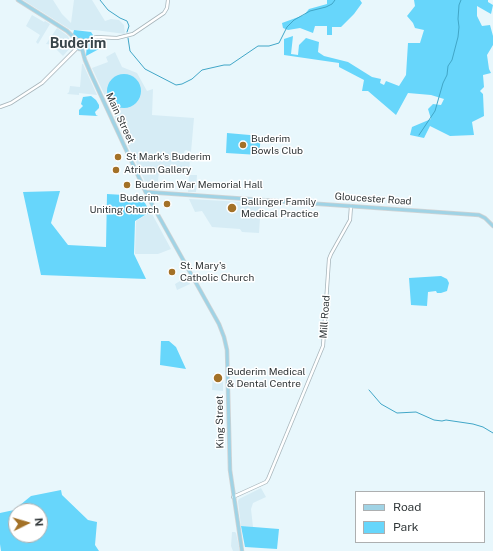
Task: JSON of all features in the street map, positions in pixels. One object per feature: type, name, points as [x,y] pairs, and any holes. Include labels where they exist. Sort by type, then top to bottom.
[{"type":"main road","points":[[18,0],[67,31],[78,41],[81,40],[84,42],[85,46],[82,49],[78,48],[76,44],[78,41]]},
{"type":"main road","name":"Main Street","points":[[82,49],[91,74],[146,192]]},
{"type":"main road","name":"Gloucester Road","points":[[146,192],[479,215],[485,218],[493,226]]},
{"type":"main road","name":"King Street","points":[[146,192],[159,219],[219,324],[224,337],[227,350],[230,470],[242,551]]},
{"type":"street","points":[[84,42],[96,37],[117,38],[133,34],[164,13],[168,0]]},
{"type":"street","points":[[0,108],[11,103],[42,83],[78,48]]},
{"type":"street","name":"Mill Road","points":[[233,497],[266,482],[268,479],[314,367],[324,341],[329,259],[350,220],[351,206]]},
{"type":"shaded area","points":[[23,0],[53,0],[62,14],[71,23],[74,0],[92,0],[105,21],[111,19],[119,20],[124,25],[125,34],[95,30],[71,30]]},
{"type":"shaded area","points":[[32,15],[50,24],[38,44],[36,42],[40,35],[26,26]]},
{"type":"shaded area","points":[[57,28],[68,36],[71,44],[70,48],[63,56],[54,47],[54,45],[46,44]]},
{"type":"shaded area","points":[[115,52],[122,67],[137,73],[147,91],[153,89],[152,115],[194,118],[191,152],[186,150],[184,152],[186,158],[190,159],[189,175],[159,172],[157,190],[149,190],[92,68],[108,62],[106,57]]},
{"type":"shaded area","points":[[82,64],[97,95],[79,93],[79,95],[67,94],[70,86],[80,87]]},
{"type":"shaded area","points":[[189,175],[197,175],[196,192],[188,192]]},
{"type":"shaded area","points":[[189,199],[261,203],[259,233],[242,232],[240,229],[212,227],[202,211],[195,212]]},
{"type":"shaded area","points":[[151,212],[171,249],[158,254],[135,254],[136,221]]},
{"type":"shaded area","points":[[187,277],[190,284],[177,290],[175,284]]},
{"type":"shaded area","name":"Buderim Medical & Dental Centre","points":[[213,373],[223,375],[223,391],[212,390]]},
{"type":"shaded area","points":[[261,488],[266,497],[253,503],[251,509],[253,527],[241,526],[239,499]]},
{"type":"shaded area","points":[[232,532],[236,533],[240,551],[233,551],[231,546]]},
{"type":"green space","points":[[327,0],[360,0],[362,3],[354,14],[341,27],[332,27],[332,35],[327,35],[327,26],[315,26],[313,33],[300,28],[288,30],[283,28],[282,23],[304,15],[309,9],[327,4]]},
{"type":"green space","points":[[414,0],[488,0],[488,2],[493,5],[491,14],[477,6],[477,16],[482,26],[490,25],[493,36],[493,45],[487,55],[491,73],[483,75],[484,87],[480,91],[483,94],[484,116],[472,122],[474,135],[450,136],[430,126],[424,138],[410,135],[412,127],[431,119],[428,109],[433,104],[441,105],[444,99],[431,95],[408,93],[396,115],[368,91],[362,91],[364,80],[339,67],[339,63],[284,55],[284,39],[293,36],[291,54],[298,55],[299,45],[306,38],[319,42],[318,52],[324,56],[348,62],[372,77],[381,79],[380,83],[384,85],[386,81],[399,86],[406,75],[408,43],[420,43],[424,30],[415,28],[407,16],[415,6]]},
{"type":"green space","points":[[74,30],[91,32],[93,35],[86,40],[78,38],[73,34]]},
{"type":"green space","points":[[93,39],[98,39],[99,49],[86,56],[87,44]]},
{"type":"green space","points":[[121,74],[127,74],[131,75],[138,81],[141,91],[140,98],[134,105],[127,108],[121,108],[117,107],[110,101],[107,94],[107,88],[108,84],[114,77]]},
{"type":"green space","points":[[91,96],[99,105],[99,108],[95,112],[98,116],[79,115],[79,110],[83,106],[81,104],[83,97]]},
{"type":"green space","name":"Buderim Bowls Club","points":[[227,133],[261,136],[259,155],[226,153]]},
{"type":"green space","points":[[60,191],[51,223],[68,245],[106,247],[107,194],[141,196],[150,212],[135,221],[134,254],[146,279],[41,275],[23,192]]},
{"type":"green space","points":[[441,276],[447,279],[449,283],[447,291],[441,293],[437,293],[436,291],[428,292],[427,306],[411,305],[409,278]]},
{"type":"green space","points":[[161,341],[169,341],[176,347],[186,369],[160,365]]},
{"type":"green space","points":[[61,490],[62,495],[88,520],[97,522],[95,545],[99,551],[1,551],[0,513],[8,511],[8,543],[48,543],[48,503],[22,503],[31,496]]},
{"type":"green space","points":[[241,526],[279,529],[277,549],[245,547]]},
{"type":"waterway","points":[[100,0],[108,10],[127,21],[129,26],[127,32]]},
{"type":"waterway","points":[[128,38],[130,51],[145,69],[176,85],[182,84],[192,79],[202,70],[230,65],[258,46],[269,46],[279,43],[287,27],[294,20],[310,11],[326,7],[332,4],[335,0]]},
{"type":"waterway","points":[[419,135],[435,111],[443,83],[447,75],[448,66],[452,60],[458,37],[459,5],[461,0]]},
{"type":"waterway","points":[[369,390],[381,404],[397,413],[416,412],[434,420],[446,420],[473,424],[483,427],[493,433]]},
{"type":"place","name":"Buderim Bowls Club","points":[[243,145]]},
{"type":"place","name":"St Mark's Buderim","points":[[118,157]]},
{"type":"place","name":"Atrium Gallery","points":[[116,170]]},
{"type":"place","name":"Buderim War Memorial Hall","points":[[127,185]]},
{"type":"place","name":"Buderim Uniting Church","points":[[167,204]]},
{"type":"place","name":"Ballinger Family Medical Practice","points":[[232,208]]},
{"type":"place","name":"St. Mary's Catholic Church","points":[[172,272]]},
{"type":"place","name":"Buderim Medical & Dental Centre","points":[[218,378]]},
{"type":"district","name":"Buderim","points":[[78,44]]}]
